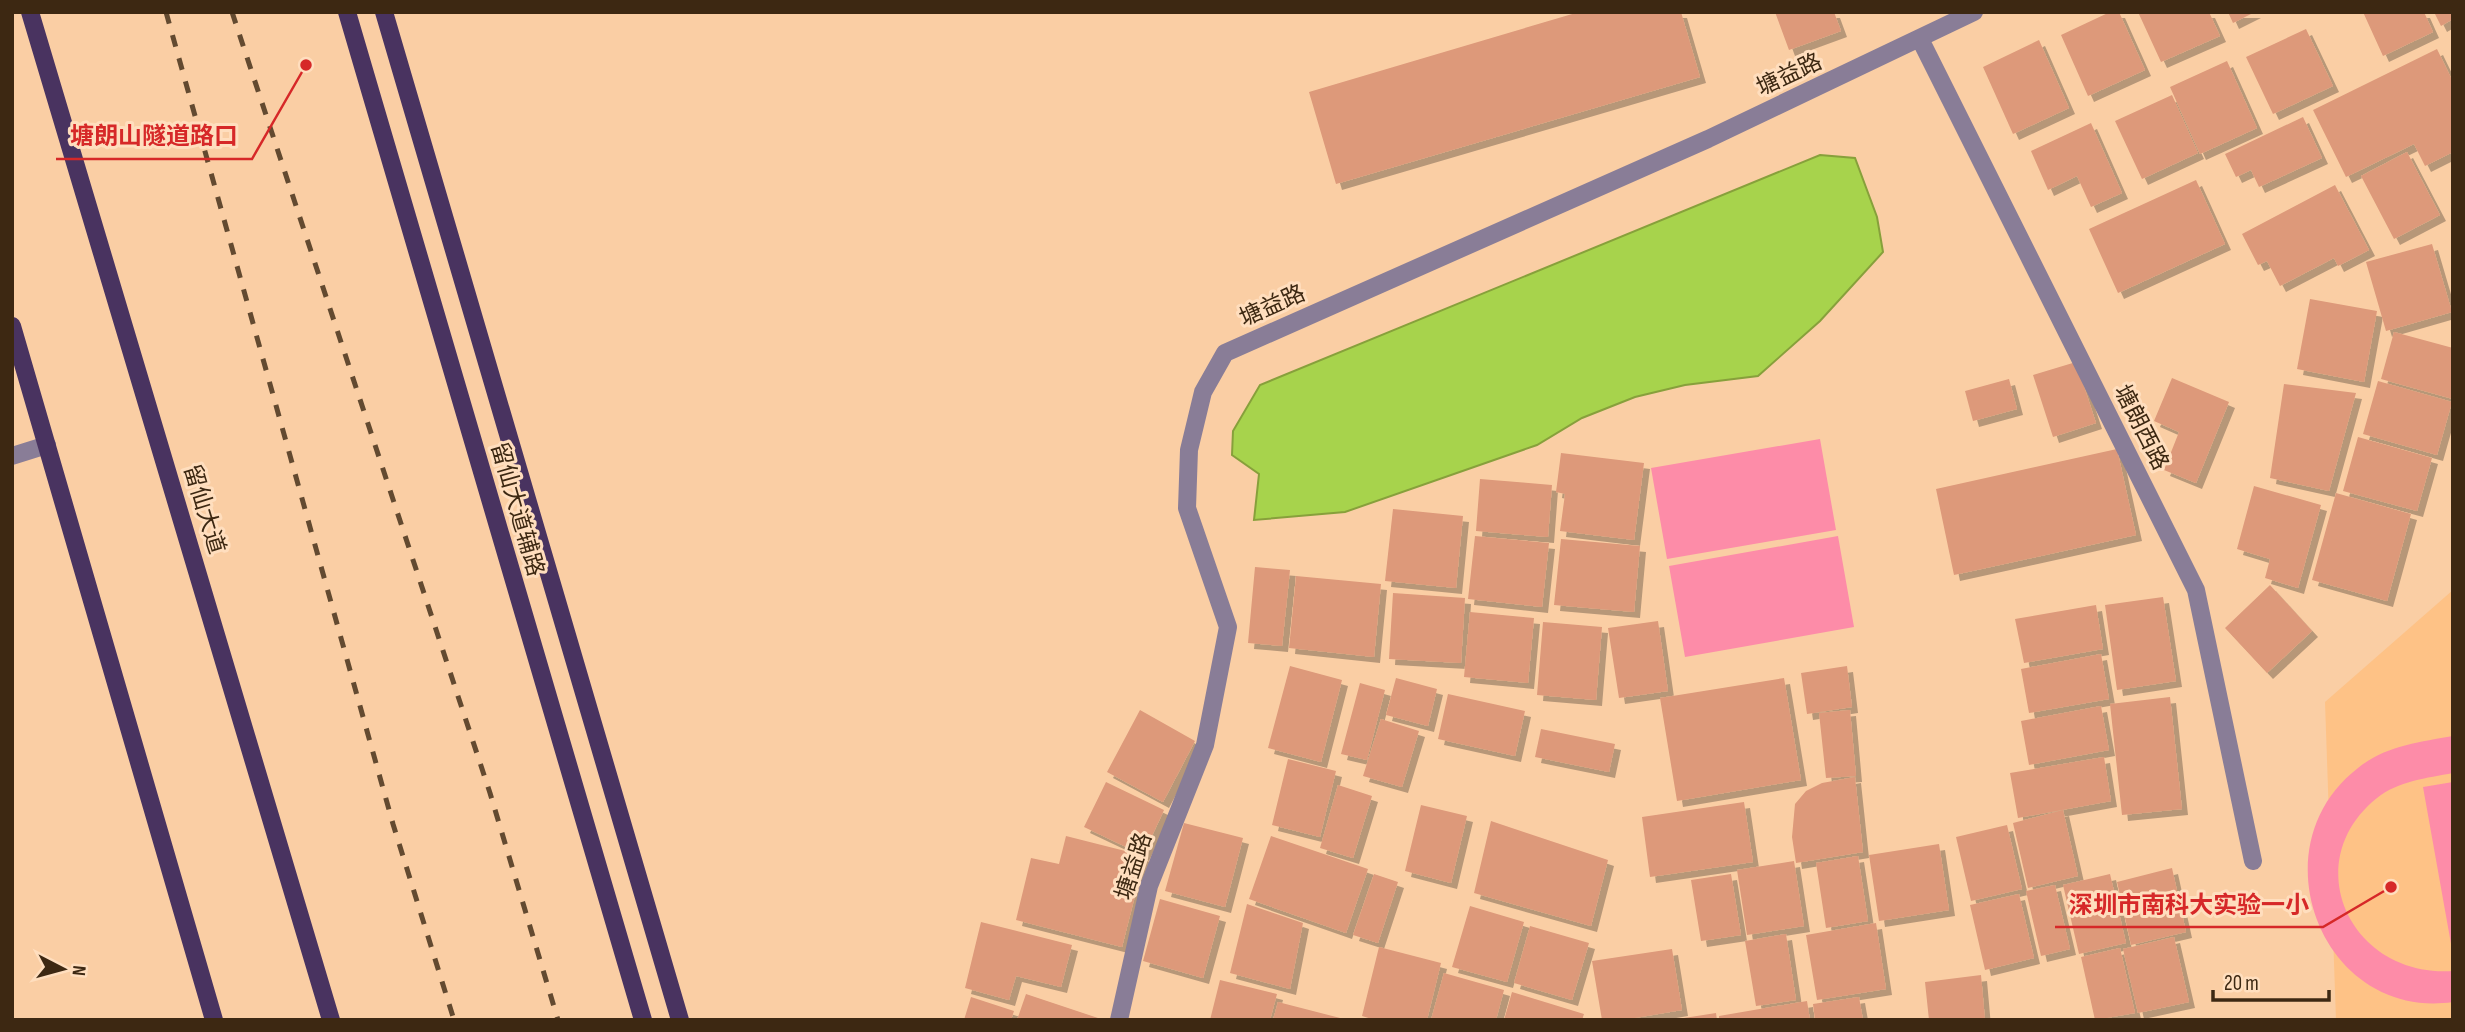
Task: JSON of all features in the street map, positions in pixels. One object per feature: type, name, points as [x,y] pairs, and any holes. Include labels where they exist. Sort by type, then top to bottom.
[{"type":"main road","name":"留仙大道","points":[[30,12],[331,1020]]},
{"type":"main road","name":"留仙大道辅路","points":[[346,12],[643,1020]]},
{"type":"main road","name":"留仙大道辅路","points":[[384,12],[680,1020]]},
{"type":"main road","points":[[12,326],[214,1020]]},
{"type":"street","name":"塘益路","points":[[1119,1020],[1149,886],[1205,745],[1228,627],[1186,508],[1189,450],[1203,391],[1225,353],[1708,139],[1973,12]]},
{"type":"street","name":"塘朗西路","points":[[1920,38],[2196,590],[2253,861]]},
{"type":"street","points":[[12,456],[47,445]]},
{"type":"shaded area","points":[[1820,155],[1855,158],[1877,217],[1883,252],[1820,321],[1758,376],[1685,385],[1635,397],[1582,418],[1537,445],[1345,512],[1254,520],[1259,474],[1232,455],[1233,431],[1260,385]]},
{"type":"shaded area","points":[[1820,439],[1836,530],[1667,559],[1651,468]]},
{"type":"shaded area","points":[[1838,536],[1854,627],[1685,657],[1669,566]]},
{"type":"shaded area","points":[[2453,590],[2453,1020],[2336,1020],[2325,702]]},
{"type":"shaded area","points":[[2453,736],[2453,773],[2403,784],[2385,792],[2353,824],[2341,853],[2339,883],[2346,911],[2363,936],[2386,956],[2417,968],[2453,971],[2453,1002],[2407,1001],[2368,985],[2338,957],[2318,922],[2308,882],[2311,841],[2327,802],[2358,768],[2391,750]]},
{"type":"shaded area","points":[[2453,782],[2453,955],[2423,787]]},
{"type":"building","points":[[1579,12],[1681,12],[1700,77],[1336,184],[1309,92]]},
{"type":"building","points":[[1775,12],[1834,12],[1841,31],[1789,50]]},
{"type":"building","points":[[2110,12],[2119,12],[2145,70],[2088,96],[2061,35]]},
{"type":"building","points":[[2138,12],[2209,12],[2220,36],[2161,62]]},
{"type":"building","points":[[2228,12],[2255,12],[2233,23]]},
{"type":"building","points":[[2363,12],[2424,12],[2433,32],[2383,56]]},
{"type":"building","points":[[2434,12],[2453,12],[2453,19],[2441,26]]},
{"type":"building","points":[[2306,29],[2333,86],[2273,114],[2246,57]]},
{"type":"building","points":[[2039,40],[2069,108],[2013,134],[1983,67]]},
{"type":"building","points":[[2437,49],[2453,82],[2453,152],[2425,166],[2414,144],[2346,177],[2313,110]]},
{"type":"building","points":[[2227,61],[2257,128],[2200,154],[2170,87]]},
{"type":"building","points":[[2172,95],[2198,153],[2142,179],[2115,121]]},
{"type":"building","points":[[2303,117],[2322,158],[2259,187],[2251,170],[2236,177],[2225,154]]},
{"type":"building","points":[[2091,123],[2122,193],[2091,207],[2077,176],[2048,190],[2031,151]]},
{"type":"building","points":[[2407,152],[2440,215],[2394,239],[2361,176]]},
{"type":"building","points":[[2196,180],[2225,244],[2118,293],[2089,229]]},
{"type":"building","points":[[2335,185],[2369,250],[2338,266],[2334,258],[2280,286],[2267,261],[2258,265],[2242,234]]},
{"type":"building","points":[[2432,244],[2452,312],[2386,331],[2366,262]]},
{"type":"building","points":[[2310,299],[2377,311],[2364,382],[2297,369]]},
{"type":"building","points":[[2394,332],[2453,348],[2453,399],[2381,379]]},
{"type":"building","points":[[2076,362],[2096,423],[2053,437],[2033,375]]},
{"type":"building","points":[[2172,378],[2229,402],[2196,483],[2164,470],[2179,432],[2154,421]]},
{"type":"building","points":[[2009,379],[2017,409],[1973,421],[1965,391]]},
{"type":"building","points":[[2378,381],[2452,402],[2437,455],[2363,434]]},
{"type":"building","points":[[2284,384],[2356,393],[2329,491],[2270,478]]},
{"type":"building","points":[[2358,437],[2432,458],[2417,511],[2343,491]]},
{"type":"building","points":[[2117,449],[2136,535],[1954,575],[1936,489]]},
{"type":"building","points":[[1561,453],[1644,463],[1634,540],[1560,531],[1565,494],[1556,492]]},
{"type":"building","points":[[1480,479],[1552,485],[1548,537],[1476,531]]},
{"type":"building","points":[[2254,486],[2321,505],[2298,588],[2265,578],[2270,559],[2237,549]]},
{"type":"building","points":[[2336,493],[2411,514],[2387,601],[2312,580]]},
{"type":"building","points":[[1393,509],[1463,516],[1456,588],[1385,581]]},
{"type":"building","points":[[1475,536],[1549,543],[1542,607],[1468,599]]},
{"type":"building","points":[[1561,539],[1640,546],[1634,612],[1554,605]]},
{"type":"building","points":[[1255,567],[1290,570],[1282,646],[1248,643]]},
{"type":"building","points":[[1296,576],[1381,584],[1374,657],[1289,648]]},
{"type":"building","points":[[2270,585],[2312,631],[2267,673],[2225,628]]},
{"type":"building","points":[[1393,593],[1465,598],[1461,663],[1389,659]]},
{"type":"building","points":[[2163,597],[2176,681],[2117,690],[2105,605]]},
{"type":"building","points":[[2096,605],[2103,649],[2024,663],[2015,619]]},
{"type":"building","points":[[1470,612],[1534,618],[1528,683],[1464,677]]},
{"type":"building","points":[[1658,621],[1668,691],[1619,698],[1608,628]]},
{"type":"building","points":[[1543,622],[1602,627],[1596,700],[1537,695]]},
{"type":"building","points":[[2101,654],[2109,699],[2029,713],[2021,669]]},
{"type":"building","points":[[1290,666],[1342,680],[1321,762],[1268,748]]},
{"type":"building","points":[[1847,666],[1852,707],[1807,714],[1801,673]]},
{"type":"building","points":[[1396,678],[1437,689],[1428,726],[1386,715]]},
{"type":"building","points":[[1784,678],[1801,780],[1677,801],[1660,698]]},
{"type":"building","points":[[1360,683],[1385,690],[1367,760],[1341,754]]},
{"type":"building","points":[[1448,694],[1525,711],[1515,756],[1438,739]]},
{"type":"building","points":[[2170,697],[2182,809],[2122,815],[2110,704]]},
{"type":"building","points":[[2101,706],[2109,750],[2029,765],[2021,721]]},
{"type":"building","points":[[1140,710],[1195,741],[1163,802],[1107,772]]},
{"type":"building","points":[[1850,710],[1856,776],[1826,778],[1819,713]]},
{"type":"building","points":[[1381,719],[1419,731],[1402,787],[1363,776]]},
{"type":"building","points":[[1541,729],[1615,744],[1609,772],[1535,757]]},
{"type":"building","points":[[2104,757],[2111,801],[2018,818],[2010,773]]},
{"type":"building","points":[[1288,759],[1336,771],[1320,837],[1272,825]]},
{"type":"building","points":[[1855,777],[1863,852],[1796,863],[1792,837],[1795,804],[1806,791],[1822,783]]},
{"type":"building","points":[[1106,782],[1164,810],[1143,855],[1084,827]]},
{"type":"building","points":[[1338,785],[1372,796],[1353,858],[1320,848]]},
{"type":"building","points":[[1744,802],[1753,862],[1650,877],[1642,817]]},
{"type":"building","points":[[1421,805],[1467,816],[1451,883],[1405,871]]},
{"type":"building","points":[[2063,810],[2078,876],[2028,888],[2013,823]]},
{"type":"building","points":[[1491,821],[1608,860],[1591,926],[1474,893]]},
{"type":"building","points":[[1184,823],[1243,838],[1225,907],[1165,891]]},
{"type":"building","points":[[2007,825],[2022,889],[1971,901],[1956,837]]},
{"type":"building","points":[[1066,836],[1145,856],[1122,947],[1016,920],[1031,858],[1059,864]]},
{"type":"building","points":[[1271,836],[1368,869],[1346,933],[1249,899]]},
{"type":"building","points":[[1939,844],[1949,910],[1879,921],[1869,855]]},
{"type":"building","points":[[1858,856],[1868,921],[1826,928],[1816,863]]},
{"type":"building","points":[[1794,861],[1804,926],[1747,935],[1737,870]]},
{"type":"building","points":[[2172,868],[2186,932],[2131,945],[2117,882]]},
{"type":"building","points":[[1374,874],[1398,882],[1378,943],[1353,935]]},
{"type":"building","points":[[1731,874],[1741,935],[1701,941],[1691,880]]},
{"type":"building","points":[[2110,874],[2126,943],[2079,954],[2063,885]]},
{"type":"building","points":[[2055,885],[2070,949],[2041,956],[2026,891]]},
{"type":"building","points":[[2019,894],[2034,958],[1985,970],[1970,905]]},
{"type":"building","points":[[1160,899],[1220,916],[1203,978],[1143,961]]},
{"type":"building","points":[[1247,904],[1303,923],[1290,989],[1230,973]]},
{"type":"building","points":[[1470,906],[1524,922],[1507,982],[1452,967]]},
{"type":"building","points":[[981,922],[1072,945],[1061,987],[1016,976],[1009,1000],[965,988]]},
{"type":"building","points":[[1876,923],[1886,989],[1817,1000],[1806,935]]},
{"type":"building","points":[[1530,926],[1589,943],[1572,1000],[1514,983]]},
{"type":"building","points":[[1786,934],[1796,1000],[1756,1006],[1745,941]]},
{"type":"building","points":[[2174,937],[2189,1002],[2138,1013],[2123,949]]},
{"type":"building","points":[[1379,947],[1441,963],[1427,1020],[1375,1020],[1362,1016]]},
{"type":"building","points":[[2120,948],[2135,1013],[2095,1020],[2081,957]]},
{"type":"building","points":[[1672,949],[1682,1010],[1623,1020],[1602,1020],[1592,961]]},
{"type":"building","points":[[1444,973],[1504,990],[1496,1020],[1431,1020]]},
{"type":"building","points":[[1981,975],[1985,1020],[1929,1020],[1925,982]]},
{"type":"building","points":[[1220,980],[1277,994],[1270,1020],[1210,1020]]},
{"type":"building","points":[[1512,992],[1584,1014],[1582,1020],[1504,1020]]},
{"type":"building","points":[[1026,994],[1101,1019],[1101,1020],[1017,1020]]},
{"type":"building","points":[[971,997],[1014,1011],[1011,1020],[964,1020]]},
{"type":"building","points":[[1859,997],[1863,1020],[1815,1020],[1813,1004]]},
{"type":"building","points":[[1807,1001],[1810,1020],[1719,1020],[1719,1016]]},
{"type":"building","points":[[1278,1002],[1344,1019],[1344,1020],[1273,1020]]},
{"type":"building","points":[[1716,1013],[1717,1020],[1684,1020],[1684,1018]]},
{"type":"railway","points":[[166,12],[393,824],[454,1020]]},
{"type":"railway","points":[[232,12],[490,793],[558,1020]]},
{"type":"place","name":"塘朗山隧道路口","points":[[306,65]]},
{"type":"place","name":"深圳市南科大实验一小","points":[[2391,887]]}]
